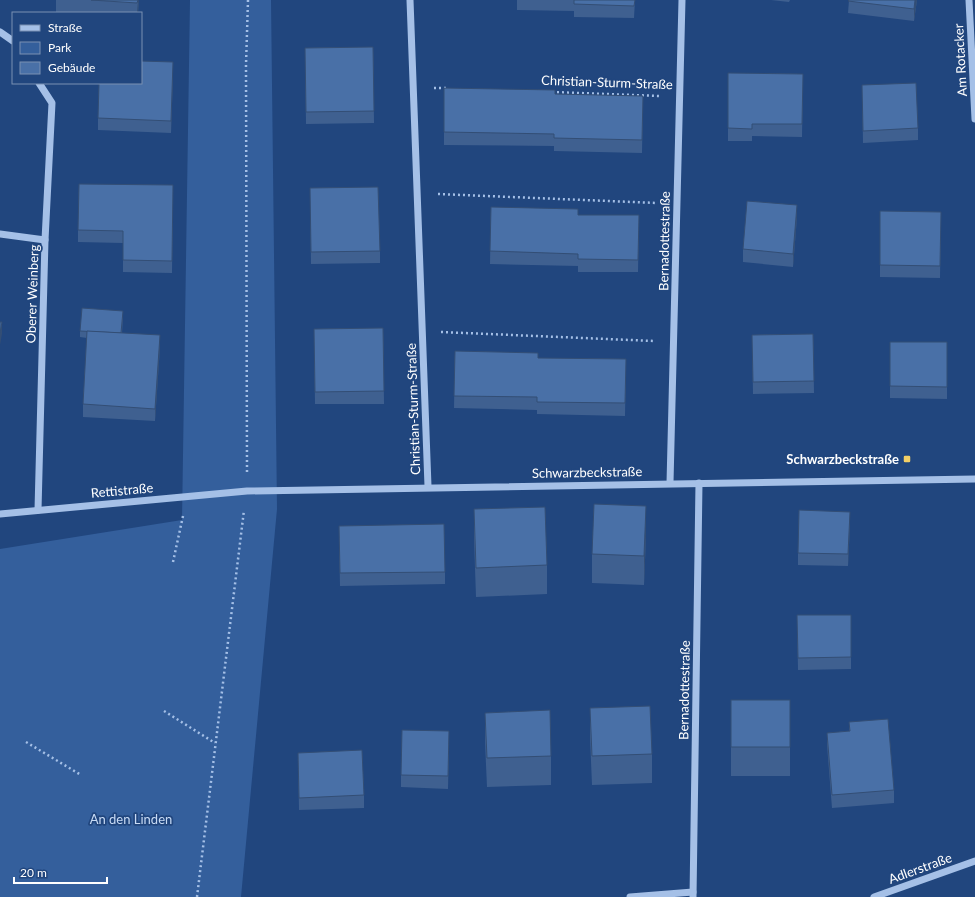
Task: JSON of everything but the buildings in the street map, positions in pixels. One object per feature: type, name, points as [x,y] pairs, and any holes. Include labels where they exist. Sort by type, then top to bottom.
[{"type":"street","name":"Christian-Sturm-Straße","points":[[410,0],[428,486]]},
{"type":"street","name":"Bernadottestraße","points":[[670,483],[682,0]]},
{"type":"street","name":"Am Rotacker","points":[[969,0],[975,119]]},
{"type":"street","points":[[0,32],[12,40]]},
{"type":"street","name":"Oberer Weinberg","points":[[38,510],[45,240],[52,103],[40,84]]},
{"type":"street","points":[[0,234],[45,240]]},
{"type":"street","name":"Schwarzbeckstraße","points":[[246,491],[428,486],[975,479]]},
{"type":"street","name":"Bernadottestraße","points":[[693,894],[699,483]]},
{"type":"street","name":"Rettistraße","points":[[0,514],[246,491]]},
{"type":"street","name":"Adlerstraße","points":[[874,897],[975,861]]},
{"type":"street","points":[[630,897],[693,894]]},
{"type":"path","points":[[196,897],[246,491],[248,0]]},
{"type":"path","points":[[413,87],[452,88]]},
{"type":"path","name":"Christian-Sturm-Straße","points":[[547,92],[680,97]]},
{"type":"path","points":[[417,193],[677,204]]},
{"type":"path","name":"Christian-Sturm-Straße","points":[[423,332],[674,342]]},
{"type":"path","points":[[173,562],[187,496]]},
{"type":"path","points":[[164,711],[216,742]]},
{"type":"path","points":[[26,742],[81,775]]},
{"type":"green space","name":"An den Linden","points":[[190,0],[271,0],[277,509],[241,897],[0,897],[0,549],[182,520]]},
{"type":"place","name":"Schwarzbeckstraße","points":[[907,459]]}]
